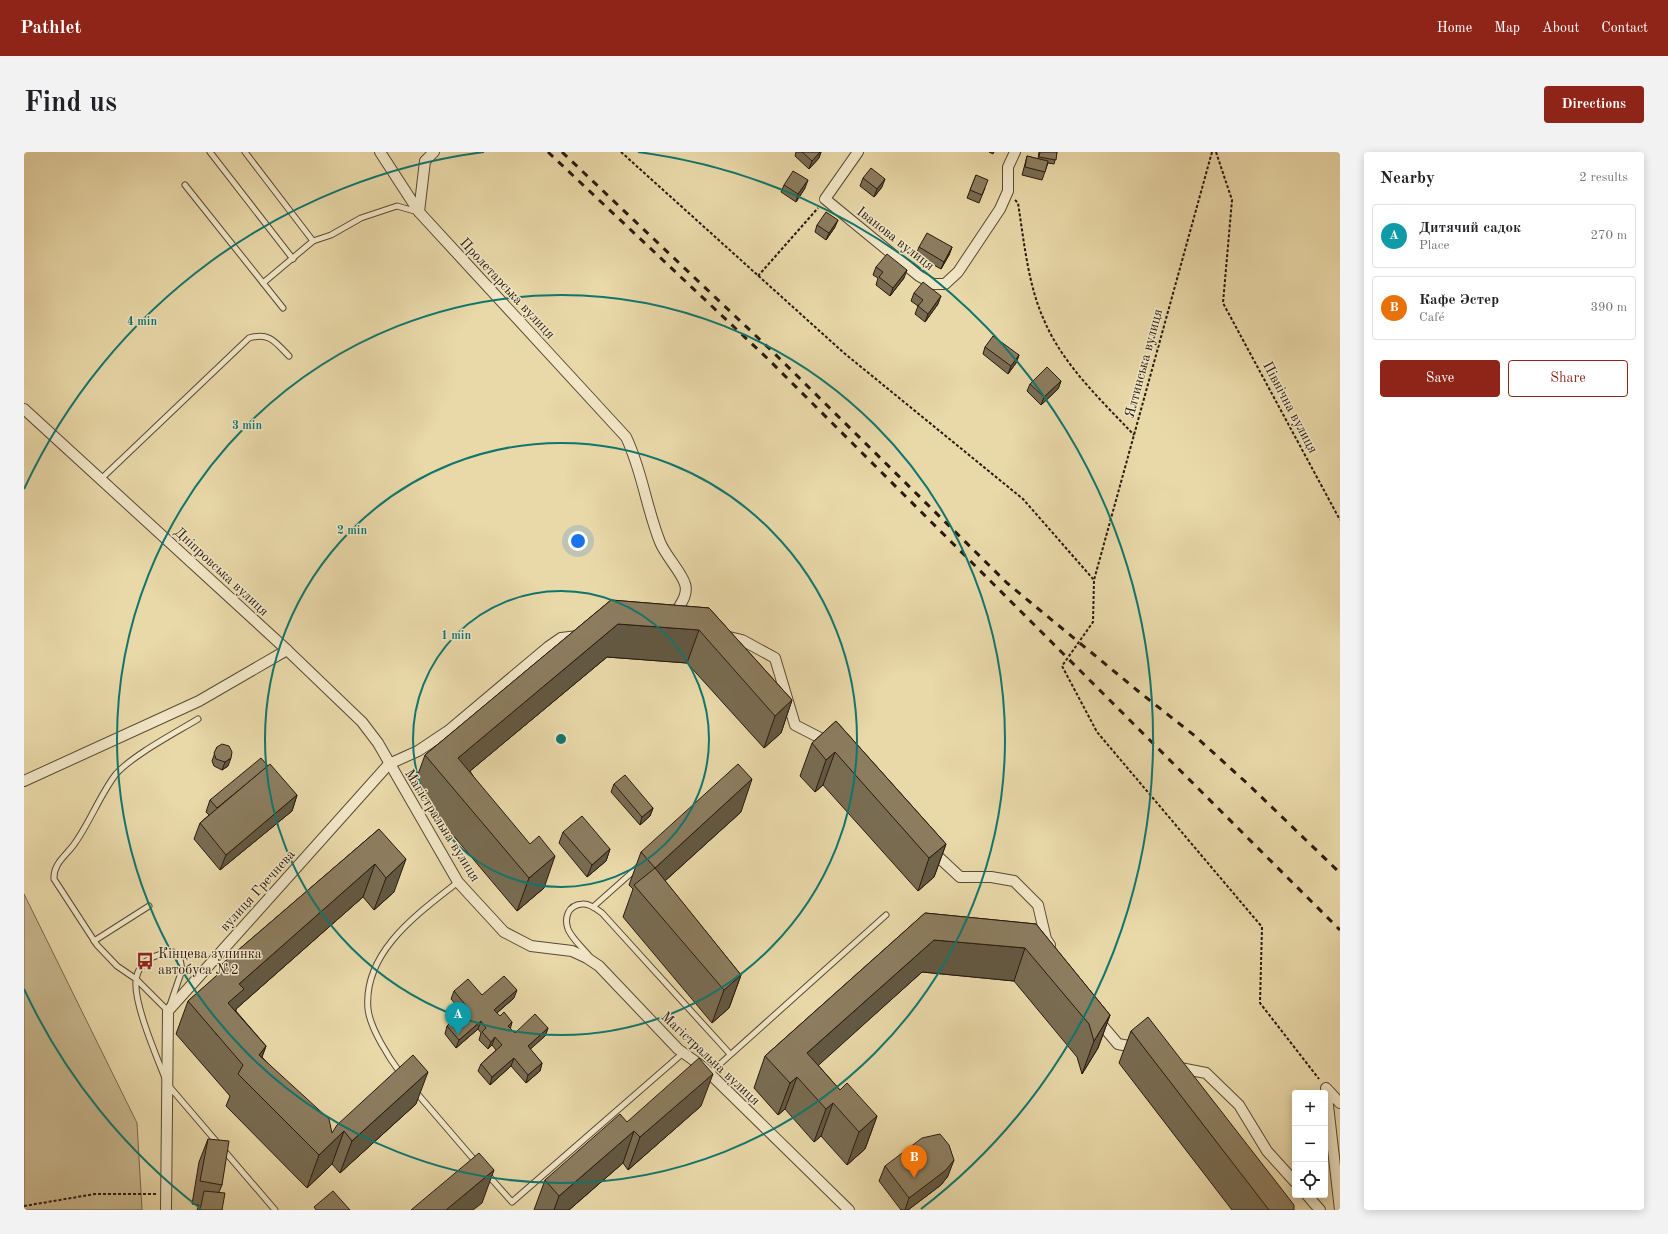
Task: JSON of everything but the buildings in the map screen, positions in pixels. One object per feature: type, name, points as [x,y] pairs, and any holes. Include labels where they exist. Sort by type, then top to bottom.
[{"type":"street","name":"Пролетарська вулиця","points":[[380,152],[419,212],[626,436],[636,458],[660,541],[667,556],[685,584],[685,596],[670,621],[684,624]]},
{"type":"street","points":[[419,212],[425,161],[434,152]]},
{"type":"street","points":[[825,199],[858,152]]},
{"type":"street","name":"Іванова вулиця","points":[[825,199],[919,276],[933,284],[946,284],[958,272],[1000,209],[1008,191],[1008,167],[1015,152]]},
{"type":"street","name":"Дніпровська вулиця","points":[[24,409],[287,650],[362,722],[378,743],[389,764]]},
{"type":"street","points":[[715,634],[742,640],[776,658],[795,725],[831,744],[836,749]]},
{"type":"street","name":"Магістральна вулиця","points":[[586,635],[561,638],[548,647],[448,731],[418,751],[389,764],[458,882],[504,932],[518,941],[531,946],[572,951],[599,966],[683,1053],[710,1073],[849,1210]]},
{"type":"street","points":[[24,781],[199,701],[287,650]]},
{"type":"street","name":"вулиця Гречнева","points":[[168,1011],[389,764]]},
{"type":"street","points":[[926,845],[960,877],[991,877],[1014,881],[1038,905],[1046,939],[1055,951]]},
{"type":"street","points":[[166,1210],[168,1011]]},
{"type":"street","points":[[1093,1012],[1096,1018],[1118,1044],[1146,1050]]},
{"type":"street","points":[[1166,1065],[1206,1073],[1239,1106],[1267,1151],[1292,1179]]},
{"type":"street","points":[[1326,1088],[1340,1103]]},
{"type":"street","points":[[1326,1088],[1340,1210]]},
{"type":"street","points":[[1309,1198],[1320,1210]]},
{"type":"lane","points":[[210,152],[293,259]]},
{"type":"lane","points":[[245,152],[313,241]]},
{"type":"lane","points":[[185,185],[283,308]]},
{"type":"lane","points":[[263,283],[313,241],[331,235],[360,218],[397,206],[419,212]]},
{"type":"lane","points":[[101,478],[249,338],[259,335],[266,336],[289,356]]},
{"type":"lane","points":[[198,719],[130,762],[116,775],[75,843],[57,864],[54,872],[54,879],[94,941],[117,966],[136,979],[168,1011],[182,970],[180,959],[173,952],[165,952],[145,961],[139,970],[136,979],[136,992],[149,1037],[167,1084],[275,1210]]},
{"type":"lane","points":[[593,907],[640,865]]},
{"type":"lane","points":[[405,1078],[393,1062],[370,1020],[368,1008],[372,977],[377,964],[396,936],[418,914],[458,882]]},
{"type":"lane","points":[[599,966],[569,932],[566,922],[567,913],[574,906],[583,904],[593,907],[609,921],[730,1054]]},
{"type":"lane","points":[[94,941],[149,906]]},
{"type":"lane","points":[[710,1073],[886,915]]},
{"type":"lane","points":[[413,1089],[512,1202],[683,1053]]},
{"type":"path","points":[[621,152],[844,353],[1023,499],[1094,580]]},
{"type":"path","name":"Ялтинська вулиця","points":[[1212,152],[1094,580],[1093,622],[1062,666],[1097,732],[1262,927],[1260,1003],[1326,1088]]},
{"type":"path","name":"Північна вулиця","points":[[1216,152],[1232,200],[1223,303],[1340,520]]},
{"type":"path","points":[[1008,191],[1018,203],[1027,265],[1043,320],[1064,356],[1093,392],[1134,435]]},
{"type":"path","points":[[758,276],[825,199]]},
{"type":"path","points":[[24,1206],[95,1194],[166,1195]]},
{"type":"shaded area","points":[[24,894],[137,1123],[142,1210],[24,1210]]},
{"type":"railway","points":[[548,152],[768,359],[1340,930]]},
{"type":"railway","points":[[562,152],[774,353],[1007,583],[1195,736],[1250,786],[1340,873]]},
{"type":"place","name":"Кінцева зупинка автобуса №2","points":[[145,961]]},
{"type":"place","name":"Дитячий садок","points":[[458,1035]]},
{"type":"place","name":"Кафе Эстер","points":[[914,1178]]}]
